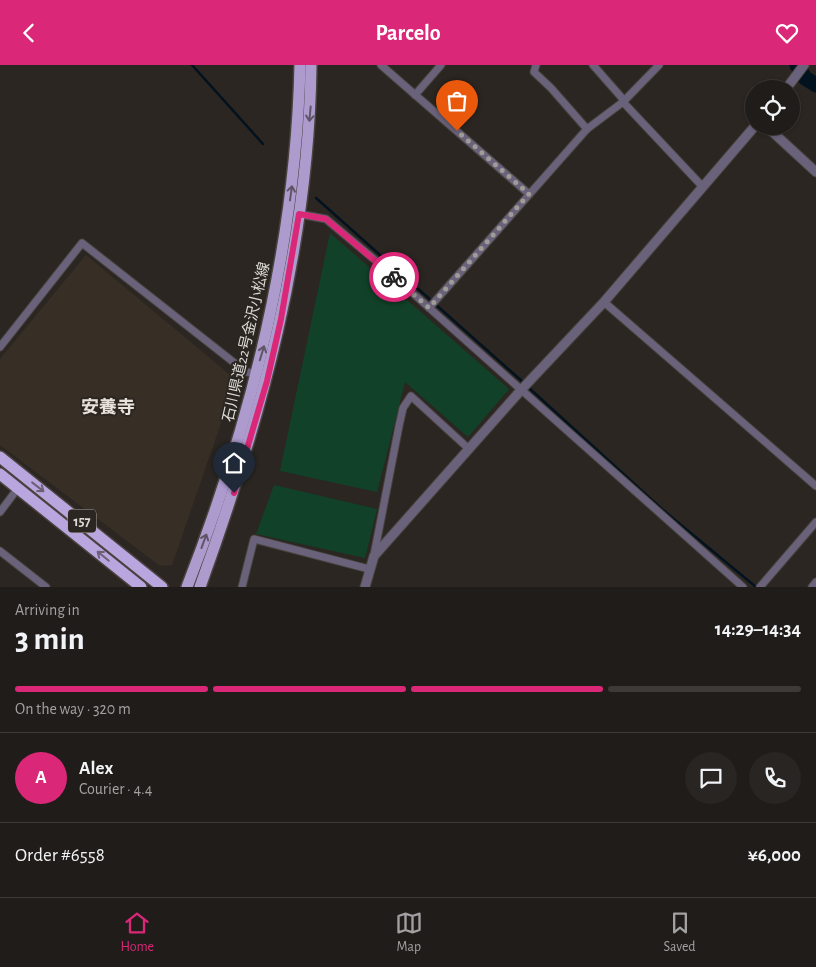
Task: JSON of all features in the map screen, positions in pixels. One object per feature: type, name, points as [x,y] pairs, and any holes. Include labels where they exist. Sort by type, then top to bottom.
[{"type":"highway","name":"157","points":[[0,457],[162,587]]},
{"type":"highway","name":"157","points":[[0,474],[141,587]]},
{"type":"main road","name":"石川県道22号金沢小松線","points":[[187,587],[225,483],[265,341],[281,261],[293,182],[300,65]]},
{"type":"main road","name":"石川県道22号金沢小松線","points":[[200,587],[234,493],[267,381],[283,310],[299,214],[311,100],[311,65]]},
{"type":"street","points":[[381,65],[529,194]]},
{"type":"street","points":[[415,95],[442,65]]},
{"type":"street","points":[[536,65],[534,72],[551,88],[586,129]]},
{"type":"street","points":[[593,65],[622,98],[623,103],[702,186]]},
{"type":"street","points":[[432,305],[586,129],[623,103],[659,65]]},
{"type":"street","points":[[793,80],[801,69]]},
{"type":"street","points":[[374,556],[525,386],[604,302],[748,135]]},
{"type":"street","points":[[776,135],[816,172]]},
{"type":"street","points":[[299,214],[326,219],[432,305],[525,386],[583,447],[689,537],[742,587]]},
{"type":"street","points":[[0,347],[82,243],[246,372],[256,373]]},
{"type":"street","points":[[604,302],[816,486]]},
{"type":"street","points":[[365,587],[374,556],[403,408],[411,396],[469,449]]},
{"type":"street","points":[[0,512],[18,488]]},
{"type":"street","points":[[760,587],[816,522]]},
{"type":"street","points":[[242,587],[254,539],[369,569]]},
{"type":"street","points":[[0,551],[46,587]]},
{"type":"street","points":[[812,587],[816,582]]},
{"type":"shaded area","points":[[86,255],[236,380],[172,565],[160,566],[0,445],[0,359]]},
{"type":"green space","points":[[330,233],[509,389],[468,437],[405,382],[377,492],[280,471]]},
{"type":"green space","points":[[274,485],[377,509],[365,558],[256,534]]},
{"type":"waterway","points":[[192,65],[263,144]]},
{"type":"waterway","points":[[797,65],[805,78],[816,85]]},
{"type":"waterway","points":[[316,198],[524,383]]},
{"type":"waterway","points":[[528,387],[663,510],[756,587]]},
{"type":"way so far","points":[[394,277],[429,308],[529,194],[457,131]]},
{"type":"district","name":"安養寺","points":[[108,407]]},
{"type":"route","points":[[234,493],[267,381],[289,281],[299,214],[326,219],[394,277]]}]
